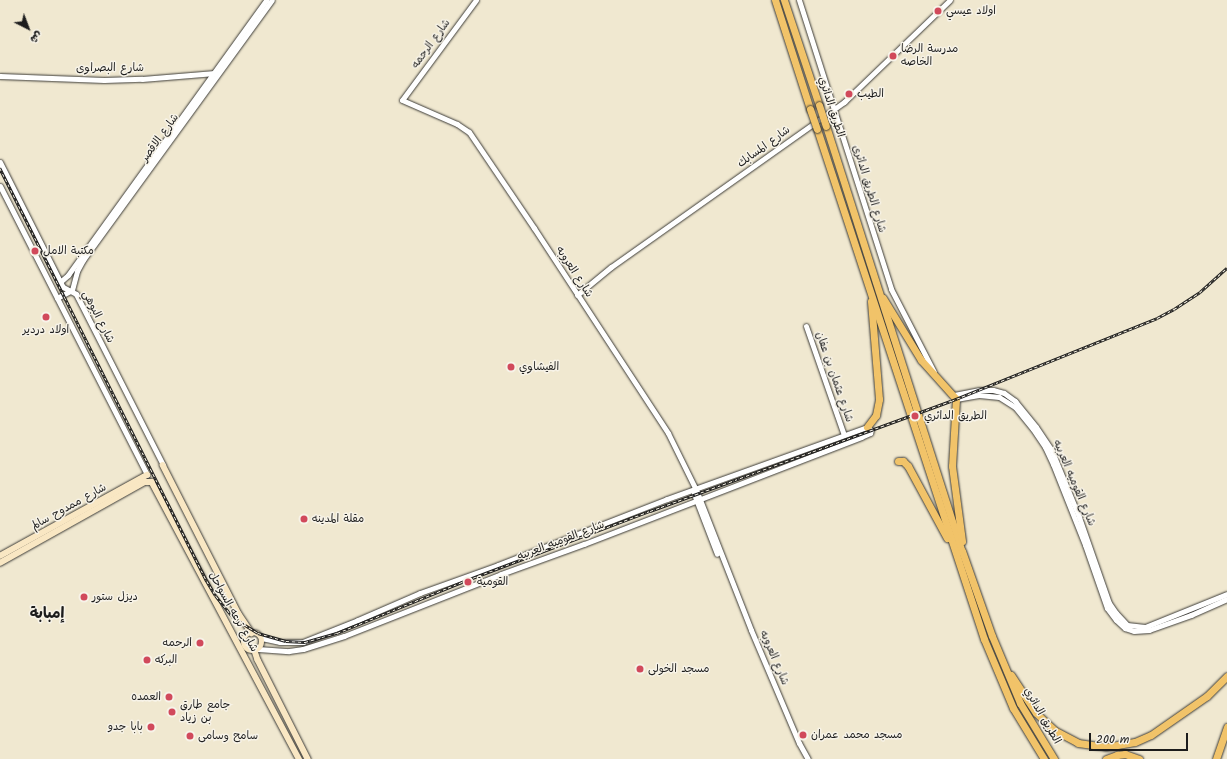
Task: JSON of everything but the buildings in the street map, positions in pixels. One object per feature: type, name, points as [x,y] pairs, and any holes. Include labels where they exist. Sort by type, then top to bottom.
[{"type":"highway","name":"الطريق الدائري","points":[[775,0],[817,129],[871,281],[878,292],[922,423],[962,551],[992,636],[1020,703],[1054,759]]},
{"type":"highway","name":"الطريق الدائري","points":[[784,0],[826,126],[866,266]]},
{"type":"highway","name":"الطريق الدائري","points":[[871,281],[871,295],[984,640],[1013,708],[1044,759]]},
{"type":"highway","points":[[878,292],[921,360],[955,397],[952,466],[961,529],[962,551]]},
{"type":"highway","points":[[867,426],[876,415],[878,399],[871,295]]},
{"type":"highway","points":[[898,461],[902,461],[908,466],[958,557]]},
{"type":"highway","points":[[1007,671],[1017,683],[1036,713],[1054,730],[1078,743],[1106,747],[1135,742],[1150,735],[1200,701],[1227,676]]},
{"type":"highway","points":[[1216,759],[1227,727]]},
{"type":"highway","points":[[1106,759],[1117,754],[1125,754],[1140,759]]},
{"type":"main road","name":"شارع ترعه السواحل","points":[[163,466],[239,614],[252,633]]},
{"type":"main road","name":"شارع ممدوح سالم","points":[[0,556],[147,475]]},
{"type":"main road","name":"شارع ترعه السواحل","points":[[145,482],[149,481],[155,485],[242,646],[278,722],[299,759]]},
{"type":"main road","name":"شارع ممدوح سالم","points":[[0,563],[145,482]]},
{"type":"main road","points":[[252,633],[261,638],[261,645],[257,650],[248,650],[242,646],[245,637],[252,633]]},
{"type":"main road","name":"شارع ترعه السواحل","points":[[257,650],[258,660],[308,759]]},
{"type":"main road","points":[[278,722],[286,718]]},
{"type":"street","name":"شارع الاقصر","points":[[71,291],[81,263],[266,0]]},
{"type":"street","name":"شارع الاقصر","points":[[60,282],[68,275],[176,129],[220,73],[272,0]]},
{"type":"street","name":"شارع الرحمه","points":[[402,100],[476,0]]},
{"type":"street","name":"شارع الطريق الدائرى","points":[[799,0],[891,289],[937,377]]},
{"type":"street","name":"شارع المسابك","points":[[577,295],[610,267],[834,109],[862,86],[950,0]]},
{"type":"street","name":"شارع البصراوى","points":[[0,76],[108,80],[220,73]]},
{"type":"street","name":"شارع العروبه","points":[[402,100],[457,124],[469,132],[534,228],[668,433],[695,490],[694,493],[698,499],[720,560],[723,561],[799,743],[808,759]]},
{"type":"street","name":"شارع البوهي","points":[[0,162],[60,282],[64,288],[76,294],[163,466]]},
{"type":"street","points":[[0,186],[147,475]]},
{"type":"street","points":[[45,274],[54,269]]},
{"type":"street","points":[[57,298],[71,291]]},
{"type":"street","name":"شارع عثمان بن عفان","points":[[806,326],[844,435]]},
{"type":"street","name":"شارع القوميه العربيه","points":[[955,397],[980,395],[999,398],[1014,407],[1033,429],[1045,447],[1053,464],[1085,545],[1107,608],[1125,628],[1137,629]]},
{"type":"street","name":"شارع القوميه العربيه","points":[[257,650],[296,650],[325,643],[868,434],[871,430],[867,426],[667,499],[420,593],[303,642],[280,642],[261,638]]},
{"type":"street","points":[[1137,629],[1167,619],[1227,594]]},
{"type":"street","points":[[1137,629],[1149,630],[1227,599]]},
{"type":"railway","points":[[0,168],[207,581],[216,596],[234,618],[258,633],[286,641],[305,642],[337,633],[467,580],[650,511],[951,401],[1157,318],[1200,292],[1227,268]]},
{"type":"place","name":"اولاد عيسي","points":[[938,11]]},
{"type":"place","name":"مدرسة الرضا الخاصه","points":[[893,56]]},
{"type":"place","name":"الطيب","points":[[849,94]]},
{"type":"place","name":"مكتبة الامل","points":[[35,251]]},
{"type":"place","name":"اولاد دردير","points":[[46,317]]},
{"type":"place","name":"الفيشاوي","points":[[511,367]]},
{"type":"place","name":"الطريق الدائري","points":[[915,416]]},
{"type":"place","name":"مقلة المدينه","points":[[304,519]]},
{"type":"place","name":"القومية","points":[[468,582]]},
{"type":"place","name":"ديزل ستور","points":[[84,597]]},
{"type":"place","name":"الرحمه","points":[[200,643]]},
{"type":"place","name":"البركه","points":[[147,660]]},
{"type":"place","name":"مسجد الخولى","points":[[640,669]]},
{"type":"place","name":"العمده","points":[[169,697]]},
{"type":"place","name":"جامع طارق بن زياد","points":[[172,712]]},
{"type":"place","name":"بابا جدو","points":[[151,727]]},
{"type":"place","name":"مسجد محمد عمران","points":[[803,735]]},
{"type":"place","name":"سامح وسامى","points":[[190,736]]},
{"type":"district","name":"إمبابة","points":[[47,615]]}]
